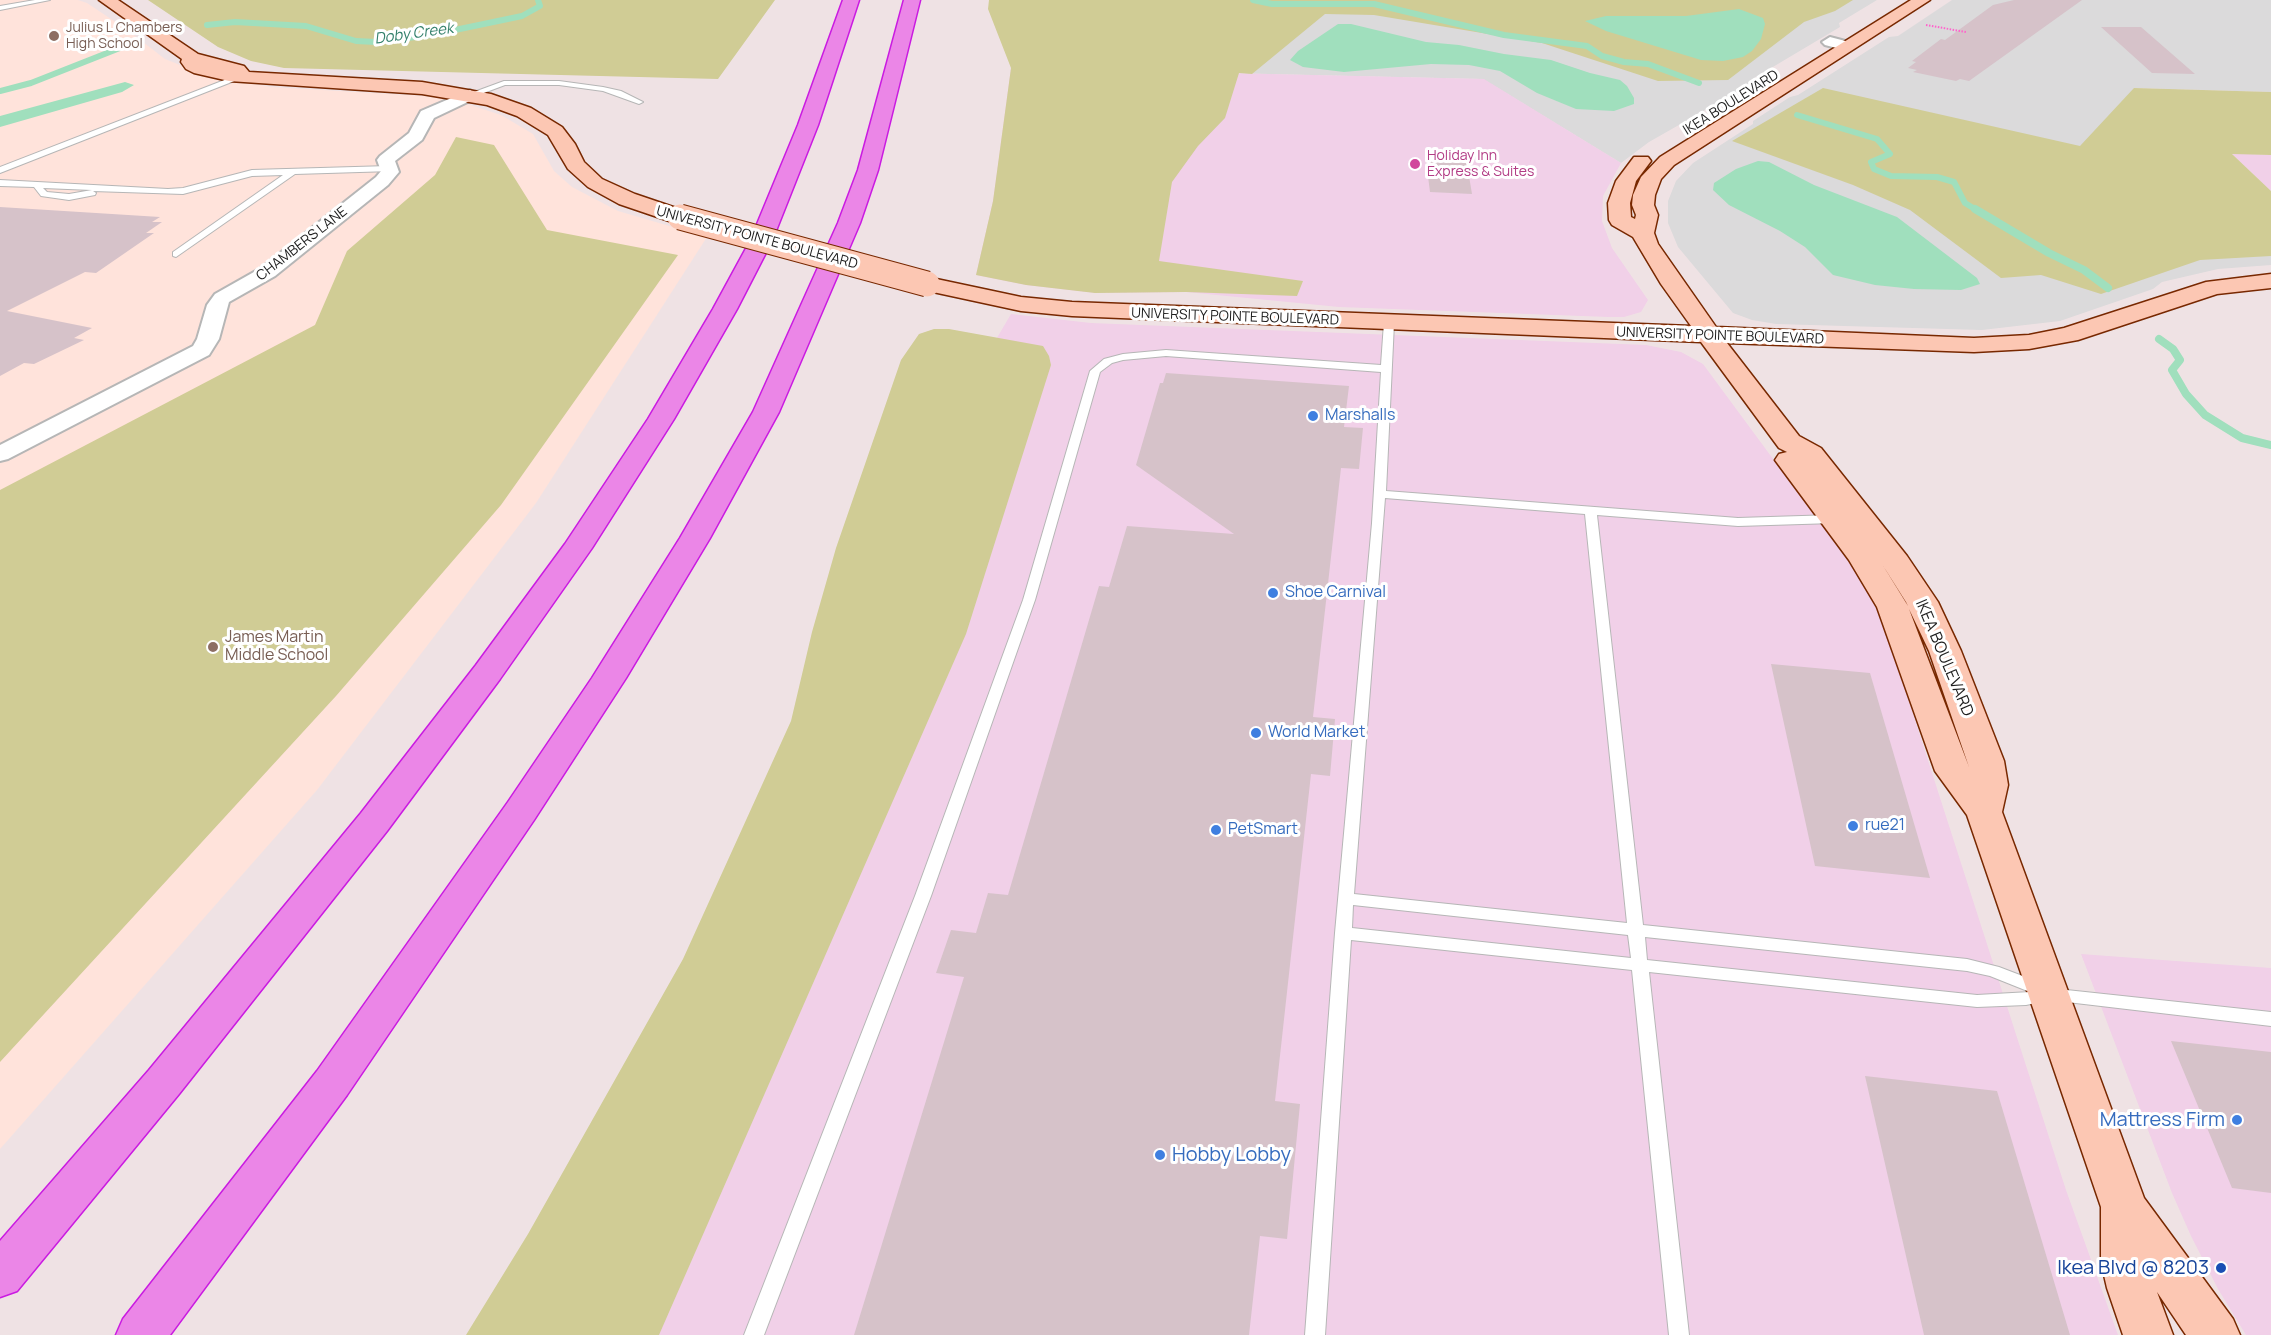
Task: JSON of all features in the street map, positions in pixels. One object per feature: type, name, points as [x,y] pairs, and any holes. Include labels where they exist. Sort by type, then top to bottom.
[{"type":"highway","points":[[0,1276],[164,1082],[374,822],[488,672],[577,548],[661,419],[725,309],[761,241],[808,125],[851,0]]},
{"type":"highway","points":[[141,1335],[332,1083],[521,812],[609,678],[695,538],[766,412],[849,223],[868,170],[912,0]]},
{"type":"street","name":"UNIVERSITY POINTE BOULEVARD","points":[[107,0],[192,58],[234,68],[243,76],[313,83],[402,86],[470,95],[508,106],[537,118],[561,138],[575,165],[595,183],[627,199],[680,217],[927,284],[1021,304],[1072,309],[1389,323],[1923,345],[1974,345],[2029,342],[2084,331],[2214,287],[2271,280]]},
{"type":"street","name":"IKEA BOULEVARD","points":[[1839,44],[1900,0]]},
{"type":"street","name":"IKEA BOULEVARD","points":[[1922,0],[1839,44],[1658,149],[1639,164],[1623,187],[1620,220],[1643,233],[1647,244],[1709,336],[1789,442],[1811,454],[1896,562],[1922,602],[1944,651],[1986,761],[1990,785],[1984,812]]},
{"type":"street","name":"CHAMBERS LANE","points":[[0,454],[201,350],[208,339],[217,305],[222,298],[268,272],[388,176],[389,169],[386,160],[416,136],[424,118],[470,95]]},
{"type":"street","name":"IKEA BOULEVARD","points":[[1789,442],[1786,455],[1880,583],[1893,607],[1953,771],[1984,812],[2124,1207],[2215,1335]]},
{"type":"street","name":"IKEA BOULEVARD","points":[[2124,1207],[2126,1262],[2131,1288],[2148,1335]]},
{"type":"lane","points":[[0,8],[47,0]]},
{"type":"lane","points":[[0,170],[243,76]]},
{"type":"lane","points":[[470,95],[504,83],[560,84],[603,89],[639,102]]},
{"type":"lane","points":[[0,183],[37,185],[42,193],[69,196],[111,189],[176,192],[241,174],[389,169]]},
{"type":"lane","points":[[176,254],[294,171]]},
{"type":"lane","points":[[1315,1335],[1346,899],[1380,495],[1389,323]]},
{"type":"lane","points":[[754,1335],[923,896],[1029,600],[1095,371],[1108,361],[1123,357],[1166,353],[1387,369]]},
{"type":"lane","points":[[1380,495],[1738,522],[1834,519]]},
{"type":"lane","points":[[1591,510],[1679,1335]]},
{"type":"lane","points":[[1346,899],[1967,965],[2012,977],[2050,994],[2271,1019]]},
{"type":"lane","points":[[1344,933],[1977,1001],[2026,999],[2050,994]]},
{"type":"path","points":[[1920,24],[1966,32]]},
{"type":"shaded area","name":"James Martin Middle School","points":[[0,0],[78,0],[87,3],[165,59],[208,76],[271,87],[424,96],[458,101],[501,115],[533,134],[554,171],[572,187],[618,211],[707,237],[536,503],[317,790],[0,1149]]},
{"type":"shaded area","points":[[148,0],[775,0],[718,79],[284,68],[251,61],[218,47]]},
{"type":"shaded area","points":[[989,0],[1853,0],[1835,11],[1804,22],[1728,80],[1658,81],[1542,43],[1374,15],[1325,14],[1252,74],[1239,73],[1225,118],[1198,146],[1172,182],[1159,261],[1303,281],[1297,296],[1186,292],[1095,293],[1026,285],[976,275],[993,201],[1011,68],[988,9]]},
{"type":"shaded area","points":[[1015,0],[1877,0],[1839,23],[1840,27],[1751,80],[1751,84],[1649,142],[1621,163],[1483,79],[1011,68]]},
{"type":"shaded area","points":[[1952,0],[2271,0],[2271,92],[2136,88],[2271,223],[2271,265],[2218,269],[2162,282],[2153,289],[2060,321],[1982,330],[1776,324],[1752,320],[1733,313],[1678,247],[1668,223],[1668,201],[1676,181],[1693,163],[1753,124],[1753,121],[1889,37],[1898,36]]},
{"type":"shaded area","points":[[1739,9],[1763,18],[1765,24],[1761,39],[1752,51],[1743,57],[1723,61],[1701,60],[1606,31],[1585,21],[1606,16],[1686,16]]},
{"type":"shaded area","points":[[1338,24],[1351,24],[1426,42],[1551,60],[1620,80],[1627,86],[1634,98],[1634,104],[1614,111],[1576,109],[1537,93],[1500,71],[1469,65],[1431,64],[1344,72],[1303,67],[1290,60],[1298,51]]},
{"type":"shaded area","points":[[1011,68],[1484,79],[1621,163],[1603,196],[1602,221],[1612,248],[1648,300],[1641,312],[1624,317],[1339,307],[1186,292],[1095,293],[1026,285],[976,275],[993,201]]},
{"type":"shaded area","points":[[125,82],[134,85],[122,92],[0,127],[0,116]]},
{"type":"shaded area","points":[[1823,88],[2080,146],[2134,88],[2271,92],[2271,155],[2232,154],[2271,191],[2271,256],[2200,260],[2101,294],[2041,275],[2001,278],[1910,210],[1853,185],[1732,141]]},
{"type":"shaded area","points":[[456,137],[494,145],[547,230],[678,255],[501,505],[336,696],[0,1062],[0,490],[315,325],[347,251],[435,175]]},
{"type":"shaded area","points":[[2231,153],[2271,155],[2271,191]]},
{"type":"shaded area","points":[[1758,161],[1769,162],[1814,185],[1897,217],[1977,278],[1980,284],[1961,290],[1914,289],[1875,285],[1833,275],[1805,247],[1780,231],[1729,205],[1713,190],[1714,183],[1736,169]]},
{"type":"shaded area","points":[[1011,314],[1091,323],[1646,345],[1681,352],[1703,364],[1855,570],[1881,614],[2066,1190],[2118,1335],[524,1335],[974,377]]},
{"type":"shaded area","points":[[934,329],[949,329],[1043,346],[1051,365],[966,634],[659,1335],[466,1335],[528,1234],[683,959],[791,721],[812,632],[836,548],[901,360],[919,334]]},
{"type":"shaded area","points":[[2081,954],[2271,968],[2271,1335],[2246,1335],[2218,1289],[2191,1236],[2172,1193]]},
{"type":"building","points":[[2014,0],[2082,0],[1969,81],[1960,79],[1956,81],[1913,72],[1917,70],[1908,68],[1916,62],[1912,61],[1941,39],[1945,40],[1993,5]]},
{"type":"building","points":[[2101,27],[2141,27],[2195,74],[2152,73]]},
{"type":"building","points":[[1427,151],[1465,152],[1472,194],[1430,192],[1425,153]]},
{"type":"building","points":[[0,207],[160,217],[152,222],[162,222],[146,233],[154,233],[96,273],[85,272],[7,311],[92,328],[74,338],[84,340],[34,364],[24,363],[0,376]]},
{"type":"building","points":[[1166,373],[1349,386],[1344,427],[1363,428],[1359,469],[1341,468],[1313,717],[1335,719],[1330,776],[1311,774],[1275,1101],[1300,1104],[1287,1239],[1260,1236],[1249,1335],[854,1335],[964,977],[936,973],[951,930],[976,933],[988,893],[1008,895],[1099,586],[1109,587],[1127,526],[1234,534],[1136,465],[1160,383],[1163,383]]},
{"type":"building","points":[[1771,664],[1870,673],[1930,878],[1815,866]]},
{"type":"building","name":"Mattress Firm","points":[[2171,1041],[2271,1052],[2271,1193],[2232,1188]]},
{"type":"building","points":[[1865,1076],[1997,1091],[2070,1335],[1924,1335]]},
{"type":"waterway","name":"Doby Creek","points":[[207,25],[235,22],[306,26],[356,41],[376,42],[431,35],[522,16],[540,6],[538,0]]},
{"type":"waterway","points":[[1253,0],[1272,4],[1374,4],[1504,35],[1587,46],[1602,56],[1624,62],[1648,64],[1699,83]]},
{"type":"waterway","name":"Doby Creek","points":[[0,91],[31,83],[130,44]]},
{"type":"waterway","points":[[1797,115],[1877,139],[1890,154],[1871,162],[1874,169],[1891,176],[1937,177],[1954,182],[1965,203],[1978,211]]},
{"type":"waterway","points":[[1975,209],[2049,253],[2084,270],[2108,288]]},
{"type":"waterway","points":[[2159,339],[2173,349],[2180,360],[2172,370],[2186,394],[2205,415],[2242,438],[2271,445]]},
{"type":"place","name":"Julius L Chambers High School","points":[[54,36]]},
{"type":"place","name":"Holiday Inn Express & Suites","points":[[1415,164]]},
{"type":"place","name":"Marshalls","points":[[1313,416]]},
{"type":"place","name":"Shoe Carnival","points":[[1273,593]]},
{"type":"place","name":"James Martin Middle School","points":[[213,647]]},
{"type":"place","name":"World Market","points":[[1256,733]]},
{"type":"place","name":"rue21","points":[[1853,826]]},
{"type":"place","name":"PetSmart","points":[[1216,830]]},
{"type":"place","name":"Mattress Firm","points":[[2237,1120]]},
{"type":"place","name":"Hobby Lobby","points":[[1160,1155]]},
{"type":"place","name":"Ikea Blvd @ 8203","points":[[2221,1268]]}]
